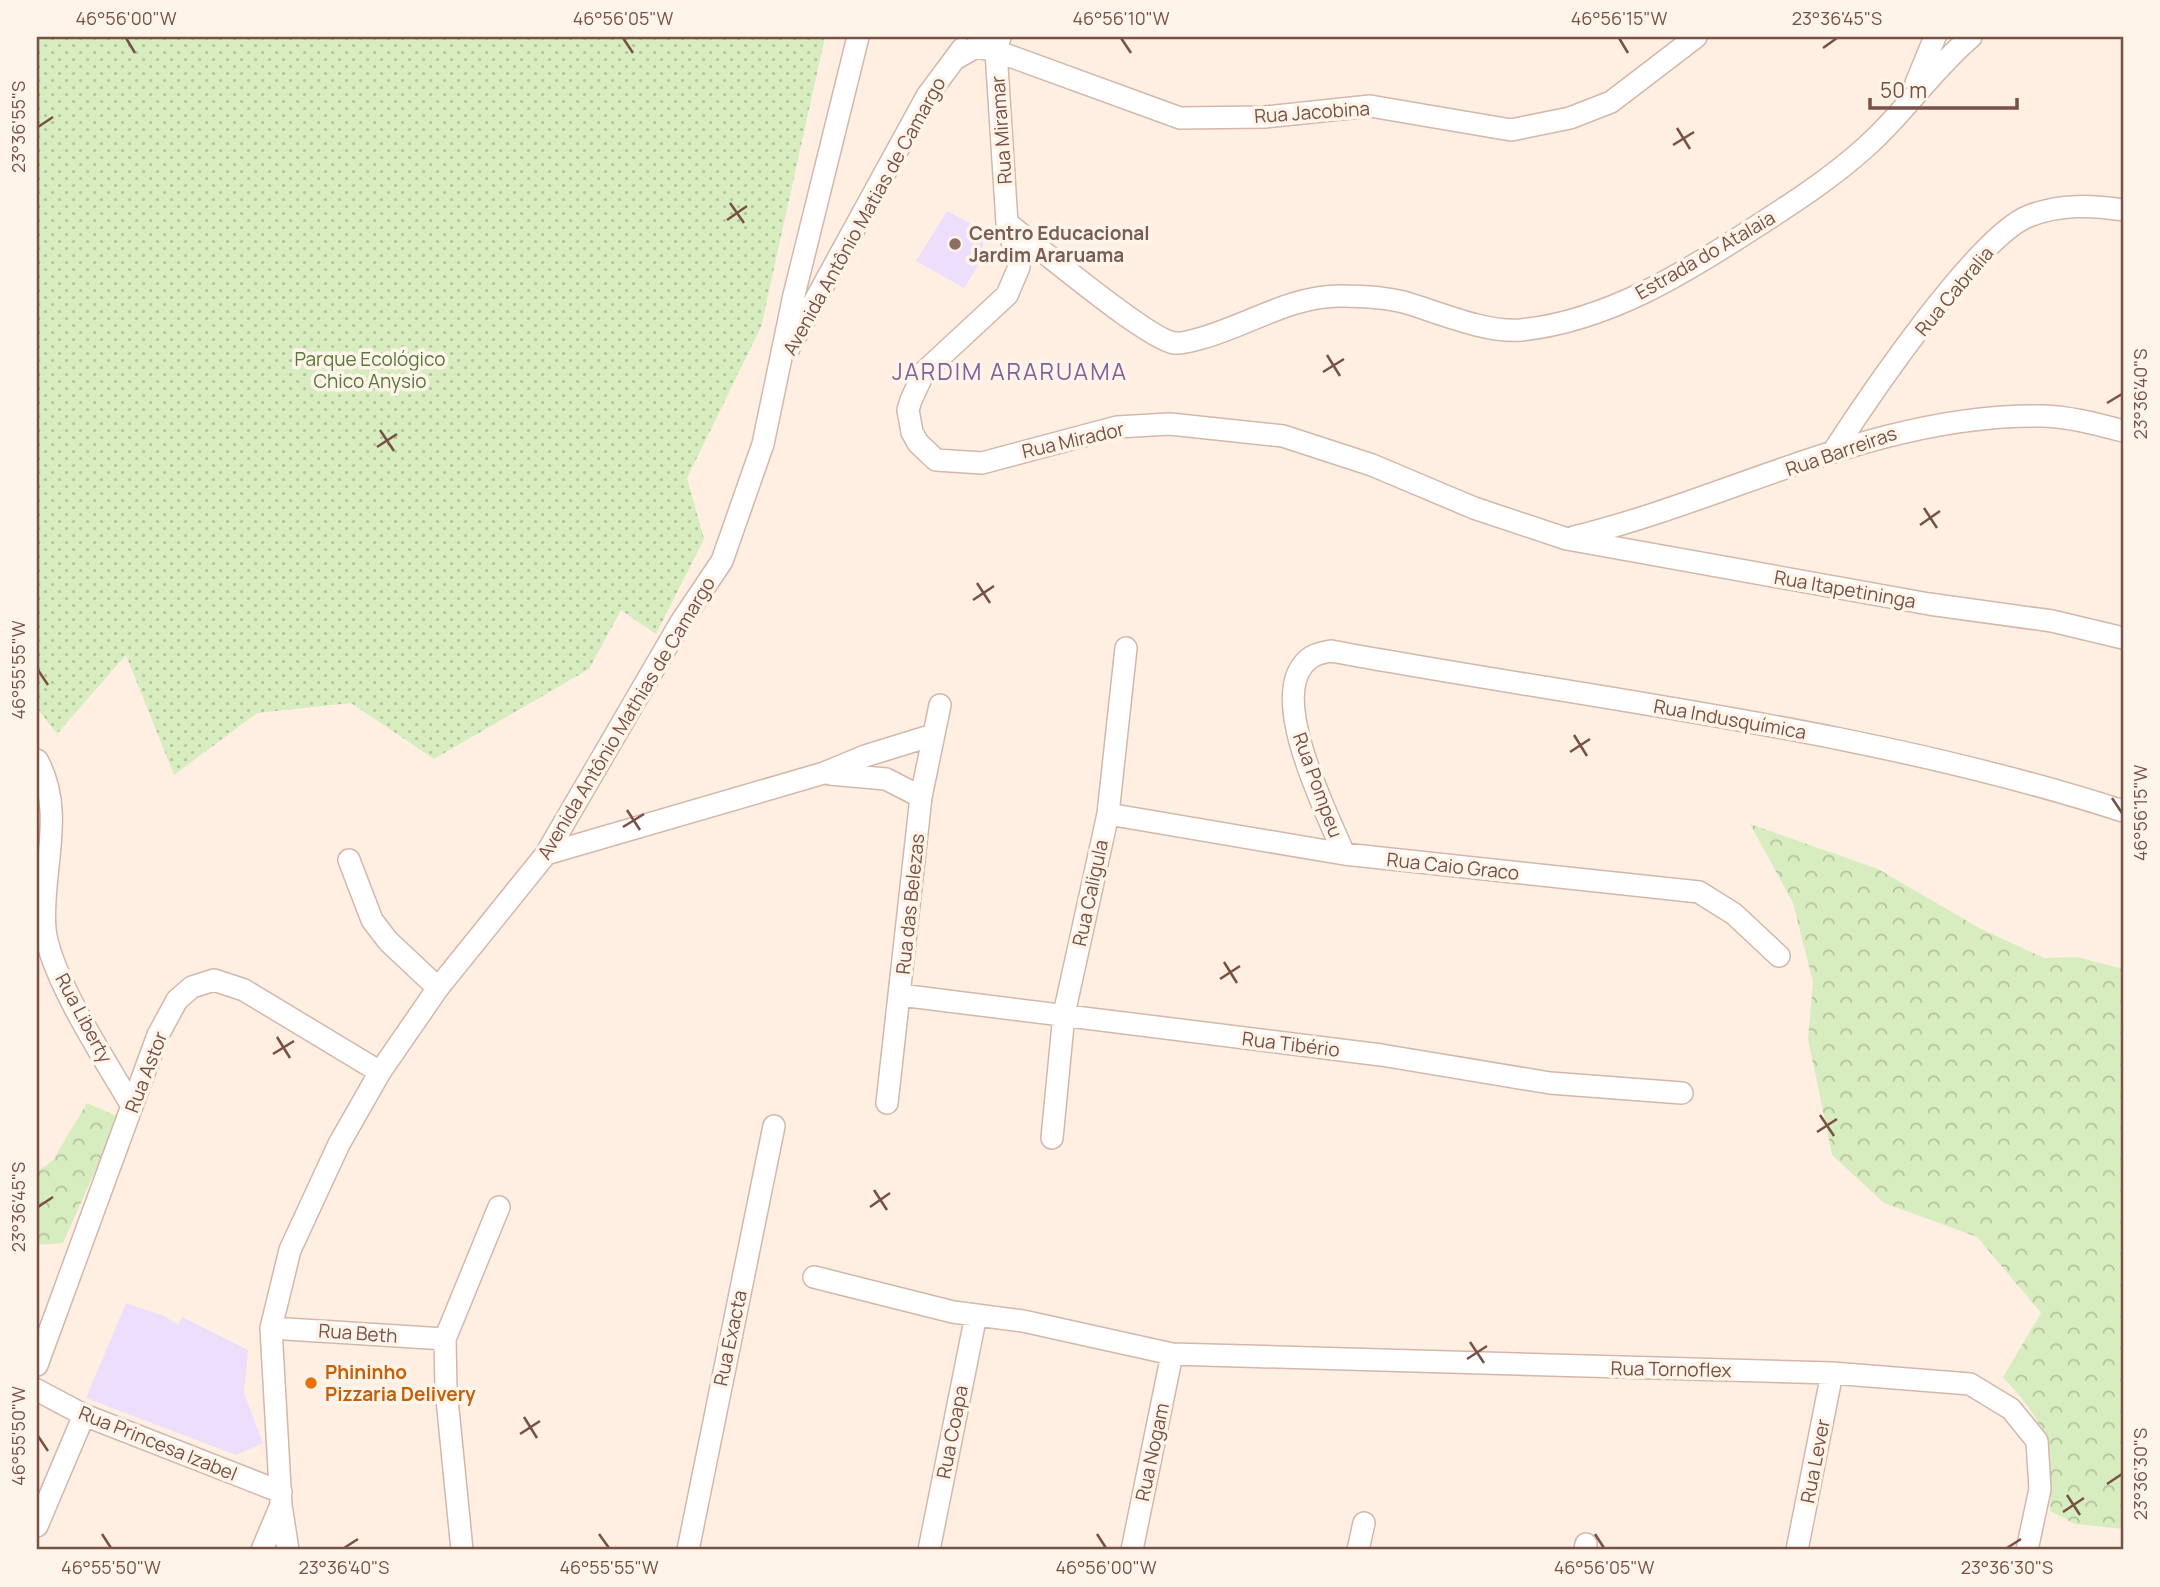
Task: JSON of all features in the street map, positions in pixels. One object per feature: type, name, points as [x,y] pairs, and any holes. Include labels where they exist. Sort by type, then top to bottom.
[{"type":"street","name":"Avenida Antônio Mathias de Camargo","points":[[288,1550],[281,1498],[271,1328],[290,1250],[310,1202],[380,1072],[438,988],[546,855],[681,622],[722,561],[763,444],[794,295],[858,37]]},
{"type":"street","name":"Avenida Antônio Matias de Camargo","points":[[781,362],[927,96],[972,37]]},
{"type":"street","name":"Rua Jacobina","points":[[998,44],[1180,118],[1265,117],[1370,106],[1511,130],[1570,118],[1611,103],[1696,37]]},
{"type":"street","points":[[1908,103],[1935,37]]},
{"type":"street","name":"Estrada do Atalaia","points":[[1007,223],[1144,329],[1174,343],[1202,338],[1271,311],[1323,296],[1358,296],[1403,302],[1466,322],[1518,330],[1575,320],[1643,293],[1713,255],[1830,177],[1869,145],[1936,69],[1971,37]]},
{"type":"street","points":[[955,59],[976,47],[998,44]]},
{"type":"street","name":"Rua Miramar","points":[[998,44],[1007,223]]},
{"type":"street","name":"Rua Cabralia","points":[[1833,452],[1898,357],[1974,263],[1997,240],[2026,217],[2065,206],[2123,210]]},
{"type":"street","name":"Rua Mirador","points":[[1007,223],[1018,267],[1007,295],[924,372],[908,410],[912,432],[918,443],[936,460],[982,463],[1117,427],[1170,424],[1225,427],[1296,440],[1372,465],[1474,508],[1567,538]]},
{"type":"street","name":"Rua Barreiras","points":[[1567,538],[1690,504],[1833,452],[1905,430],[1975,419],[2042,416],[2123,431]]},
{"type":"street","name":"Rua Itapetininga","points":[[1567,538],[1929,604],[2052,621],[2123,638]]},
{"type":"street","name":"Rua Caligula","points":[[1052,1138],[1064,1014],[1108,814],[1126,648]]},
{"type":"street","name":"Rua Indusquímica","points":[[1331,651],[1849,739],[2027,780],[2123,811]]},
{"type":"street","name":"Rua Pompeu","points":[[1331,651],[1314,655],[1301,666],[1295,689],[1294,714],[1297,738],[1344,854]]},
{"type":"street","name":"Rua das Belezas","points":[[887,1103],[922,796],[940,705]]},
{"type":"street","points":[[546,855],[824,774],[864,756],[933,735]]},
{"type":"street","name":"Rua Liberty","points":[[37,760],[51,796],[45,931],[56,967],[132,1106]]},
{"type":"street","points":[[824,774],[886,779],[922,796]]},
{"type":"street","name":"Rua Caio Graco","points":[[1108,814],[1344,854],[1699,892],[1734,914],[1779,956]]},
{"type":"street","points":[[349,860],[372,920],[388,940],[438,988]]},
{"type":"street","name":"Rua Astor","points":[[37,1365],[158,1035],[177,1000],[192,987],[214,980],[244,990],[380,1072]]},
{"type":"street","name":"Rua Tibério","points":[[900,995],[1381,1055],[1550,1083],[1682,1093]]},
{"type":"street","name":"Rua Exacta","points":[[688,1550],[774,1126]]},
{"type":"street","points":[[462,1550],[446,1389],[445,1339],[499,1207]]},
{"type":"street","points":[[814,1278],[976,1315],[1023,1321],[1172,1354]]},
{"type":"street","name":"Rua Coapa","points":[[929,1550],[976,1315]]},
{"type":"street","name":"Rua Beth","points":[[271,1328],[445,1339]]},
{"type":"street","name":"Rua Tornoflex","points":[[1172,1354],[1832,1373],[1970,1384],[2011,1409],[2037,1441],[2040,1489],[2026,1550]]},
{"type":"street","name":"Rua Nogam","points":[[1132,1550],[1172,1354]]},
{"type":"street","name":"Rua Lever","points":[[1797,1550],[1832,1373]]},
{"type":"street","name":"Rua Princesa Izabel","points":[[37,1390],[84,1415],[281,1498]]},
{"type":"street","points":[[37,1525],[84,1415]]},
{"type":"street","points":[[262,1550],[281,1498]]},
{"type":"street","points":[[1358,1550],[1364,1523]]},
{"type":"shaded area","name":"Centro Educacional Jardim Araruama","points":[[947,211],[983,230],[983,258],[964,288],[916,261]]},
{"type":"shaded area","points":[[126,1303],[164,1316],[178,1325],[182,1317],[248,1350],[244,1393],[263,1443],[236,1455],[86,1398]]},
{"type":"green space","name":"Parque Ecológico Chico Anysio","points":[[37,37],[825,37],[761,327],[687,478],[704,539],[656,634],[621,610],[589,669],[434,759],[351,703],[257,713],[174,775],[126,655],[57,734],[37,708]]},
{"type":"green space","points":[[1750,824],[1878,869],[1981,929],[2044,958],[2077,957],[2123,969],[2123,1529],[2075,1524],[2050,1511],[2051,1469],[2045,1437],[2029,1409],[2003,1377],[2041,1313],[1977,1237],[1884,1203],[1832,1155],[1808,1039],[1813,982],[1793,903]]},
{"type":"green space","points":[[87,1103],[119,1117],[63,1243],[37,1245],[37,1172],[53,1160]]},
{"type":"place","name":"Centro Educacional Jardim Araruama","points":[[955,244]]},
{"type":"place","name":"Phininho Pizzaria Delivery","points":[[311,1383]]},
{"type":"district","name":"JARDIM ARARUAMA","points":[[1010,371]]}]
